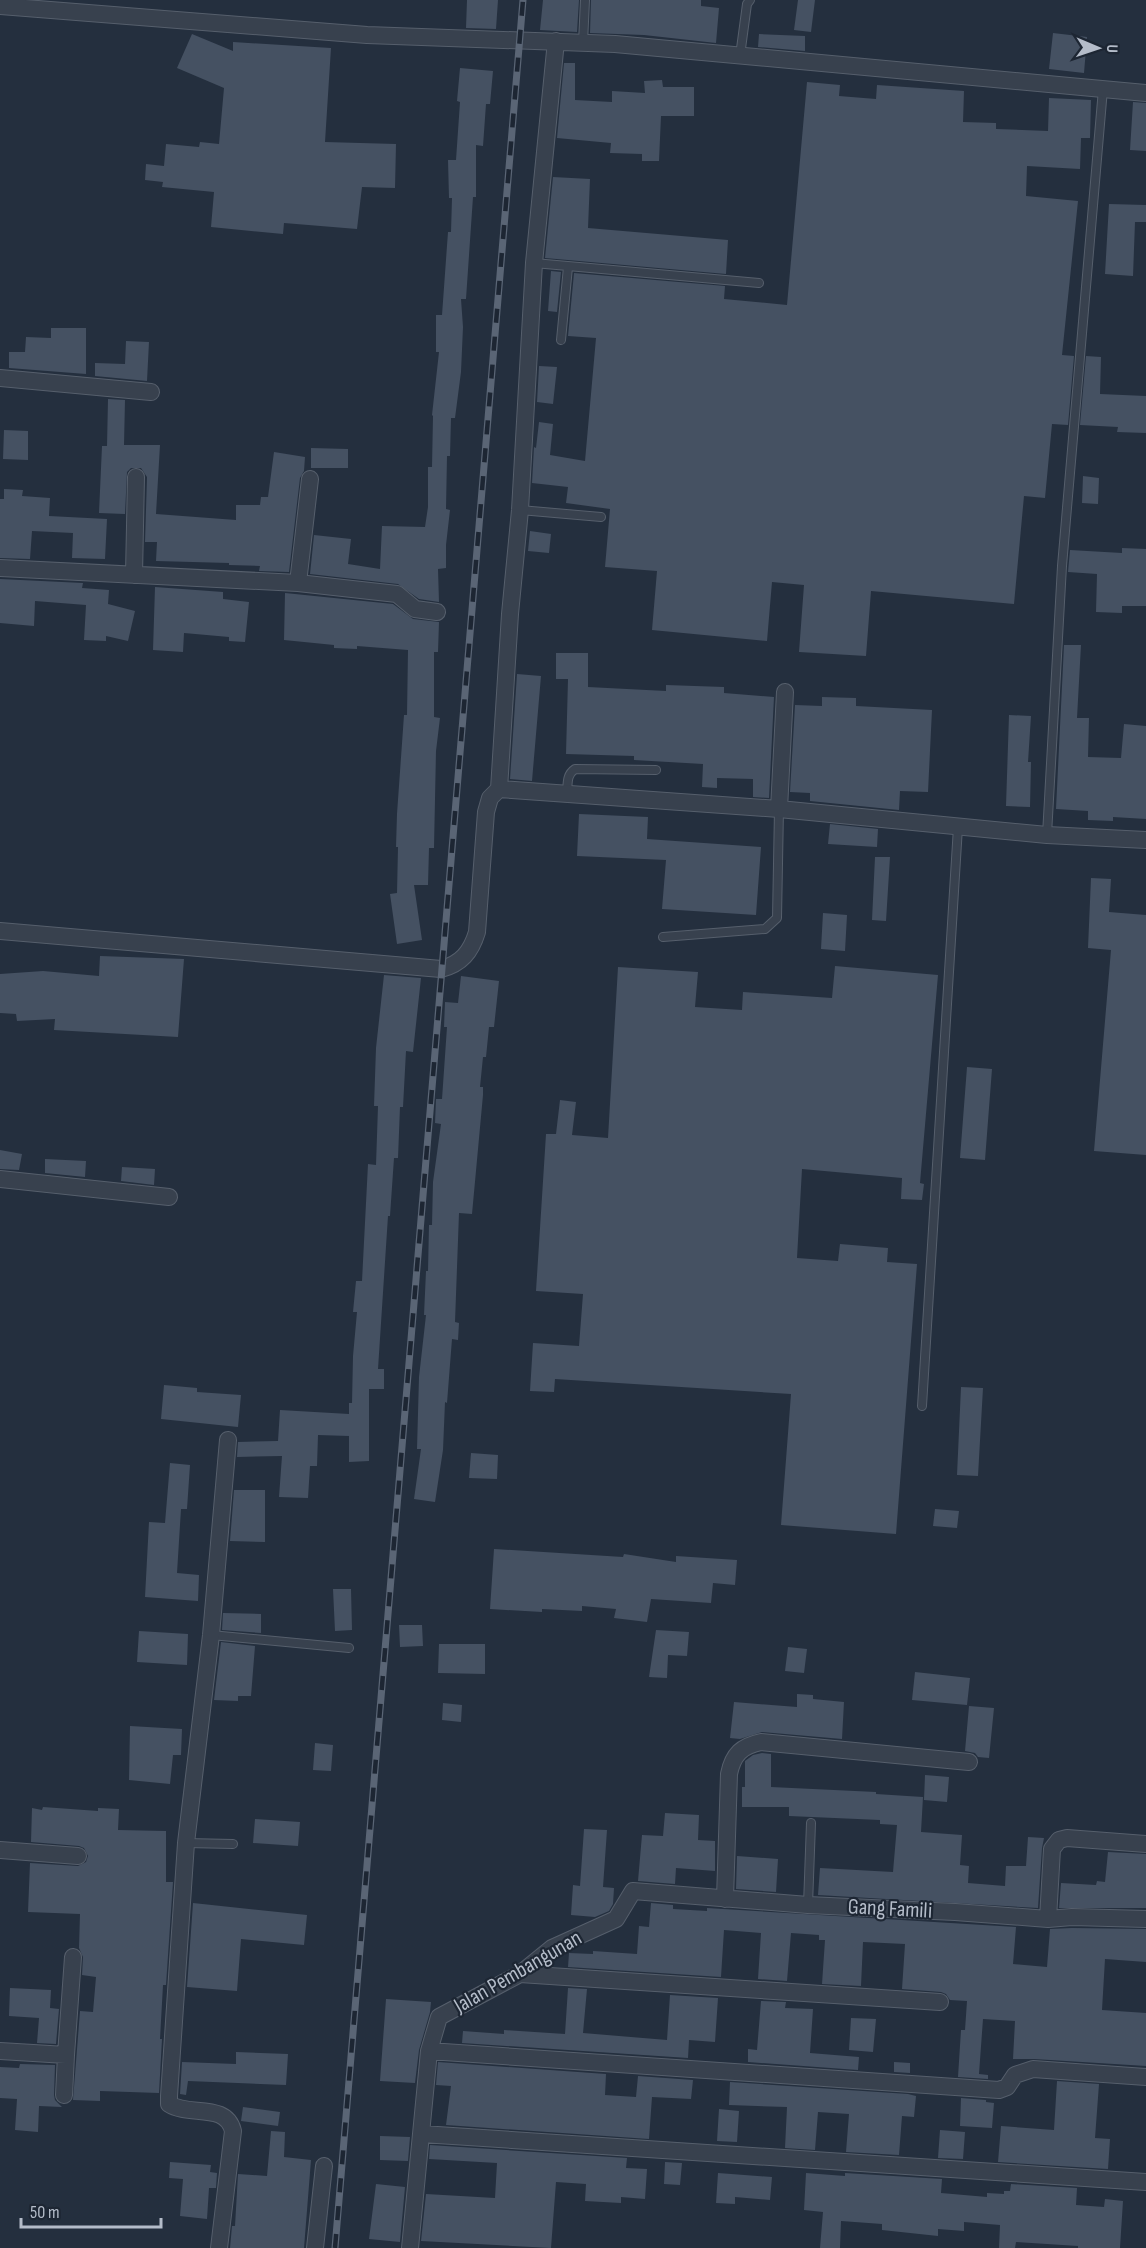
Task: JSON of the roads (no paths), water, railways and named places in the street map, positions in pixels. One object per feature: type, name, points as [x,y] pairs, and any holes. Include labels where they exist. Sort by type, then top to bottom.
[{"type":"street","points":[[0,6],[367,35],[583,43],[1146,93]]},
{"type":"street","points":[[0,931],[441,969],[454,965],[473,946],[477,932],[486,812],[490,798],[499,789],[510,614],[520,510],[534,263],[556,41]]},
{"type":"street","points":[[0,378],[152,392]]},
{"type":"street","points":[[134,575],[136,477]]},
{"type":"street","points":[[298,583],[310,479]]},
{"type":"street","points":[[0,568],[298,583],[397,594],[415,609],[437,612]]},
{"type":"street","points":[[779,809],[785,692]]},
{"type":"street","points":[[499,789],[779,809],[1047,835],[1146,840]]},
{"type":"street","points":[[0,1179],[169,1197]]},
{"type":"street","points":[[219,2248],[233,2131],[231,2123],[220,2114],[176,2109],[170,2104],[169,2096],[186,1843],[211,1635],[228,1440]]},
{"type":"street","points":[[725,1899],[729,1774],[732,1761],[738,1752],[748,1745],[761,1742],[969,1762]]},
{"type":"street","points":[[1048,1919],[1052,1849],[1059,1840],[1067,1838],[1146,1844]]},
{"type":"street","points":[[0,1850],[78,1856]]},
{"type":"street","name":"Gang Famili","points":[[633,1891],[808,1905],[1048,1919],[1072,1917],[1146,1919]]},
{"type":"street","name":"Jalan Pembangunan","points":[[415,2248],[429,2050],[439,2017],[520,1974],[552,1948],[616,1919],[633,1891]]},
{"type":"street","points":[[64,2094],[73,1957]]},
{"type":"street","points":[[520,1974],[940,2002]]},
{"type":"street","points":[[429,2050],[999,2090],[1007,2087],[1015,2075],[1034,2070],[1146,2077]]},
{"type":"street","points":[[0,2051],[66,2055]]},
{"type":"street","points":[[422,2134],[1146,2182]]},
{"type":"street","points":[[315,2248],[324,2166]]},
{"type":"lane","points":[[583,43],[585,0]]},
{"type":"lane","points":[[740,56],[747,4],[750,0]]},
{"type":"lane","points":[[1047,835],[1062,566],[1103,89]]},
{"type":"lane","points":[[534,263],[759,283]]},
{"type":"lane","points":[[561,340],[568,267]]},
{"type":"lane","points":[[520,510],[601,517]]},
{"type":"lane","points":[[567,794],[570,772],[575,769],[656,770]]},
{"type":"lane","points":[[663,937],[765,929],[777,918],[779,809]]},
{"type":"lane","points":[[922,1406],[958,827]]},
{"type":"lane","points":[[211,1635],[349,1648]]},
{"type":"lane","points":[[808,1905],[812,1823]]},
{"type":"lane","points":[[186,1843],[233,1844]]},
{"type":"railway","points":[[335,2248],[523,0]]}]
